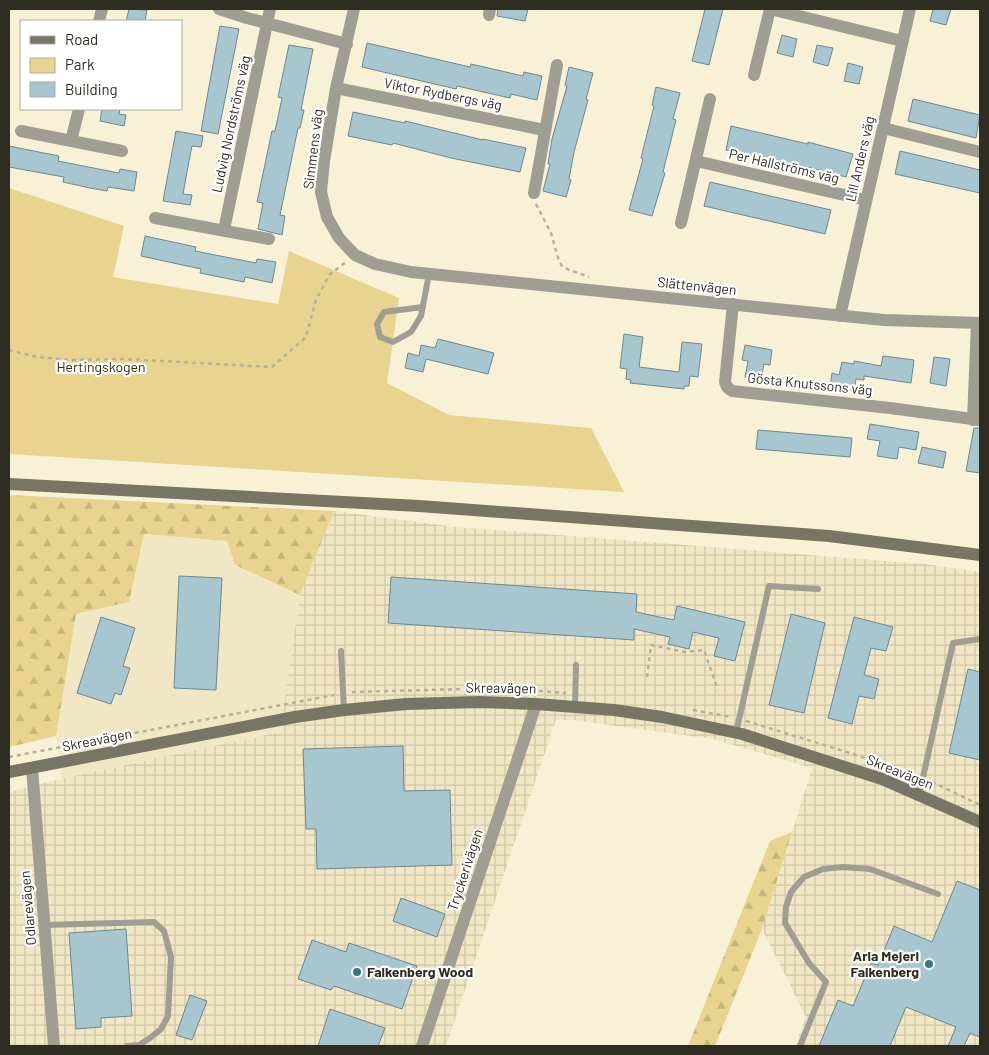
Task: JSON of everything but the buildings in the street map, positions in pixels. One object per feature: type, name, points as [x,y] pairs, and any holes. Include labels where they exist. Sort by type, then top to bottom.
[{"type":"street","points":[[219,9],[268,24],[347,44]]},
{"type":"street","name":"Ludvig Nordströms väg","points":[[224,230],[270,9]]},
{"type":"street","name":"Simmens väg","points":[[354,9],[336,88],[324,161],[321,192],[326,217],[339,238],[355,255],[374,264],[411,272]]},
{"type":"street","points":[[754,75],[770,9],[902,40]]},
{"type":"street","name":"Lill Anders väg","points":[[840,316],[910,9]]},
{"type":"street","points":[[534,193],[557,65]]},
{"type":"street","name":"Viktor Rydbergs väg","points":[[336,88],[544,130]]},
{"type":"street","points":[[681,223],[710,100]]},
{"type":"street","points":[[71,141],[79,110]]},
{"type":"street","points":[[883,128],[980,152]]},
{"type":"street","points":[[21,131],[122,152]]},
{"type":"street","name":"Per Hallströms väg","points":[[696,161],[866,200]]},
{"type":"street","points":[[155,218],[269,238]]},
{"type":"street","name":"Slättenvägen","points":[[411,272],[884,320],[979,323]]},
{"type":"street","name":"Gösta Knutssons väg","points":[[733,304],[725,382],[732,391],[890,408],[977,420],[979,323]]},
{"type":"street","points":[[9,484],[448,508],[829,536],[980,555]]},
{"type":"street","name":"Skreavägen","points":[[9,772],[295,717],[344,710],[406,704],[480,702],[536,704],[662,717],[736,733],[882,779],[980,822]]},
{"type":"street","name":"Tryckerivägen","points":[[422,1046],[536,704]]},
{"type":"street","name":"Odlarevägen","points":[[32,768],[54,1046]]},
{"type":"lane","points":[[423,307],[384,312],[377,324],[380,337],[393,342],[411,332],[421,316],[423,307],[429,274]]},
{"type":"lane","points":[[736,733],[769,586],[818,589]]},
{"type":"lane","points":[[919,795],[954,643],[980,639]]},
{"type":"lane","points":[[341,651],[344,710]]},
{"type":"lane","points":[[575,707],[576,665]]},
{"type":"lane","points":[[800,1046],[826,982],[809,963],[785,923],[786,907],[791,892],[804,877],[822,869],[843,866],[870,869],[938,894]]},
{"type":"lane","points":[[44,925],[154,922],[164,931],[171,957],[168,1016],[161,1029],[150,1038],[139,1045],[127,1046]]},
{"type":"path","points":[[534,193],[536,205],[551,234],[562,266],[593,278]]},
{"type":"path","points":[[9,350],[37,357],[72,360],[125,359],[272,367],[306,337],[316,300],[329,275],[355,255]]},
{"type":"path","points":[[646,677],[651,646],[685,652],[704,650],[718,690]]},
{"type":"path","points":[[9,757],[343,693],[470,689]]},
{"type":"path","points":[[534,690],[575,694]]},
{"type":"path","points":[[690,709],[739,719],[850,753],[922,778],[980,805]]},
{"type":"shaded area","points":[[334,511],[456,527],[925,564],[980,572],[980,1046],[795,1046],[806,1017],[762,929],[812,768],[713,739],[573,720],[556,720],[446,1046],[9,1046],[9,792],[56,780],[280,732],[300,595]]},
{"type":"shaded area","points":[[143,534],[227,541],[235,565],[300,595],[280,732],[62,779],[56,736],[76,614],[129,602]]},
{"type":"green space","name":"Hertingskogen","points":[[9,188],[124,226],[113,277],[278,304],[289,251],[399,298],[387,383],[449,415],[591,428],[624,492],[9,454]]},
{"type":"green space","points":[[9,495],[334,511],[300,595],[235,565],[227,541],[144,534],[129,602],[76,614],[56,736],[9,747]]},
{"type":"green space","points":[[792,832],[762,929],[715,1046],[688,1046],[770,841]]},
{"type":"place","name":"Arla Mejeri Falkenberg","points":[[929,964]]},
{"type":"place","name":"Falkenberg Wood","points":[[357,972]]}]
